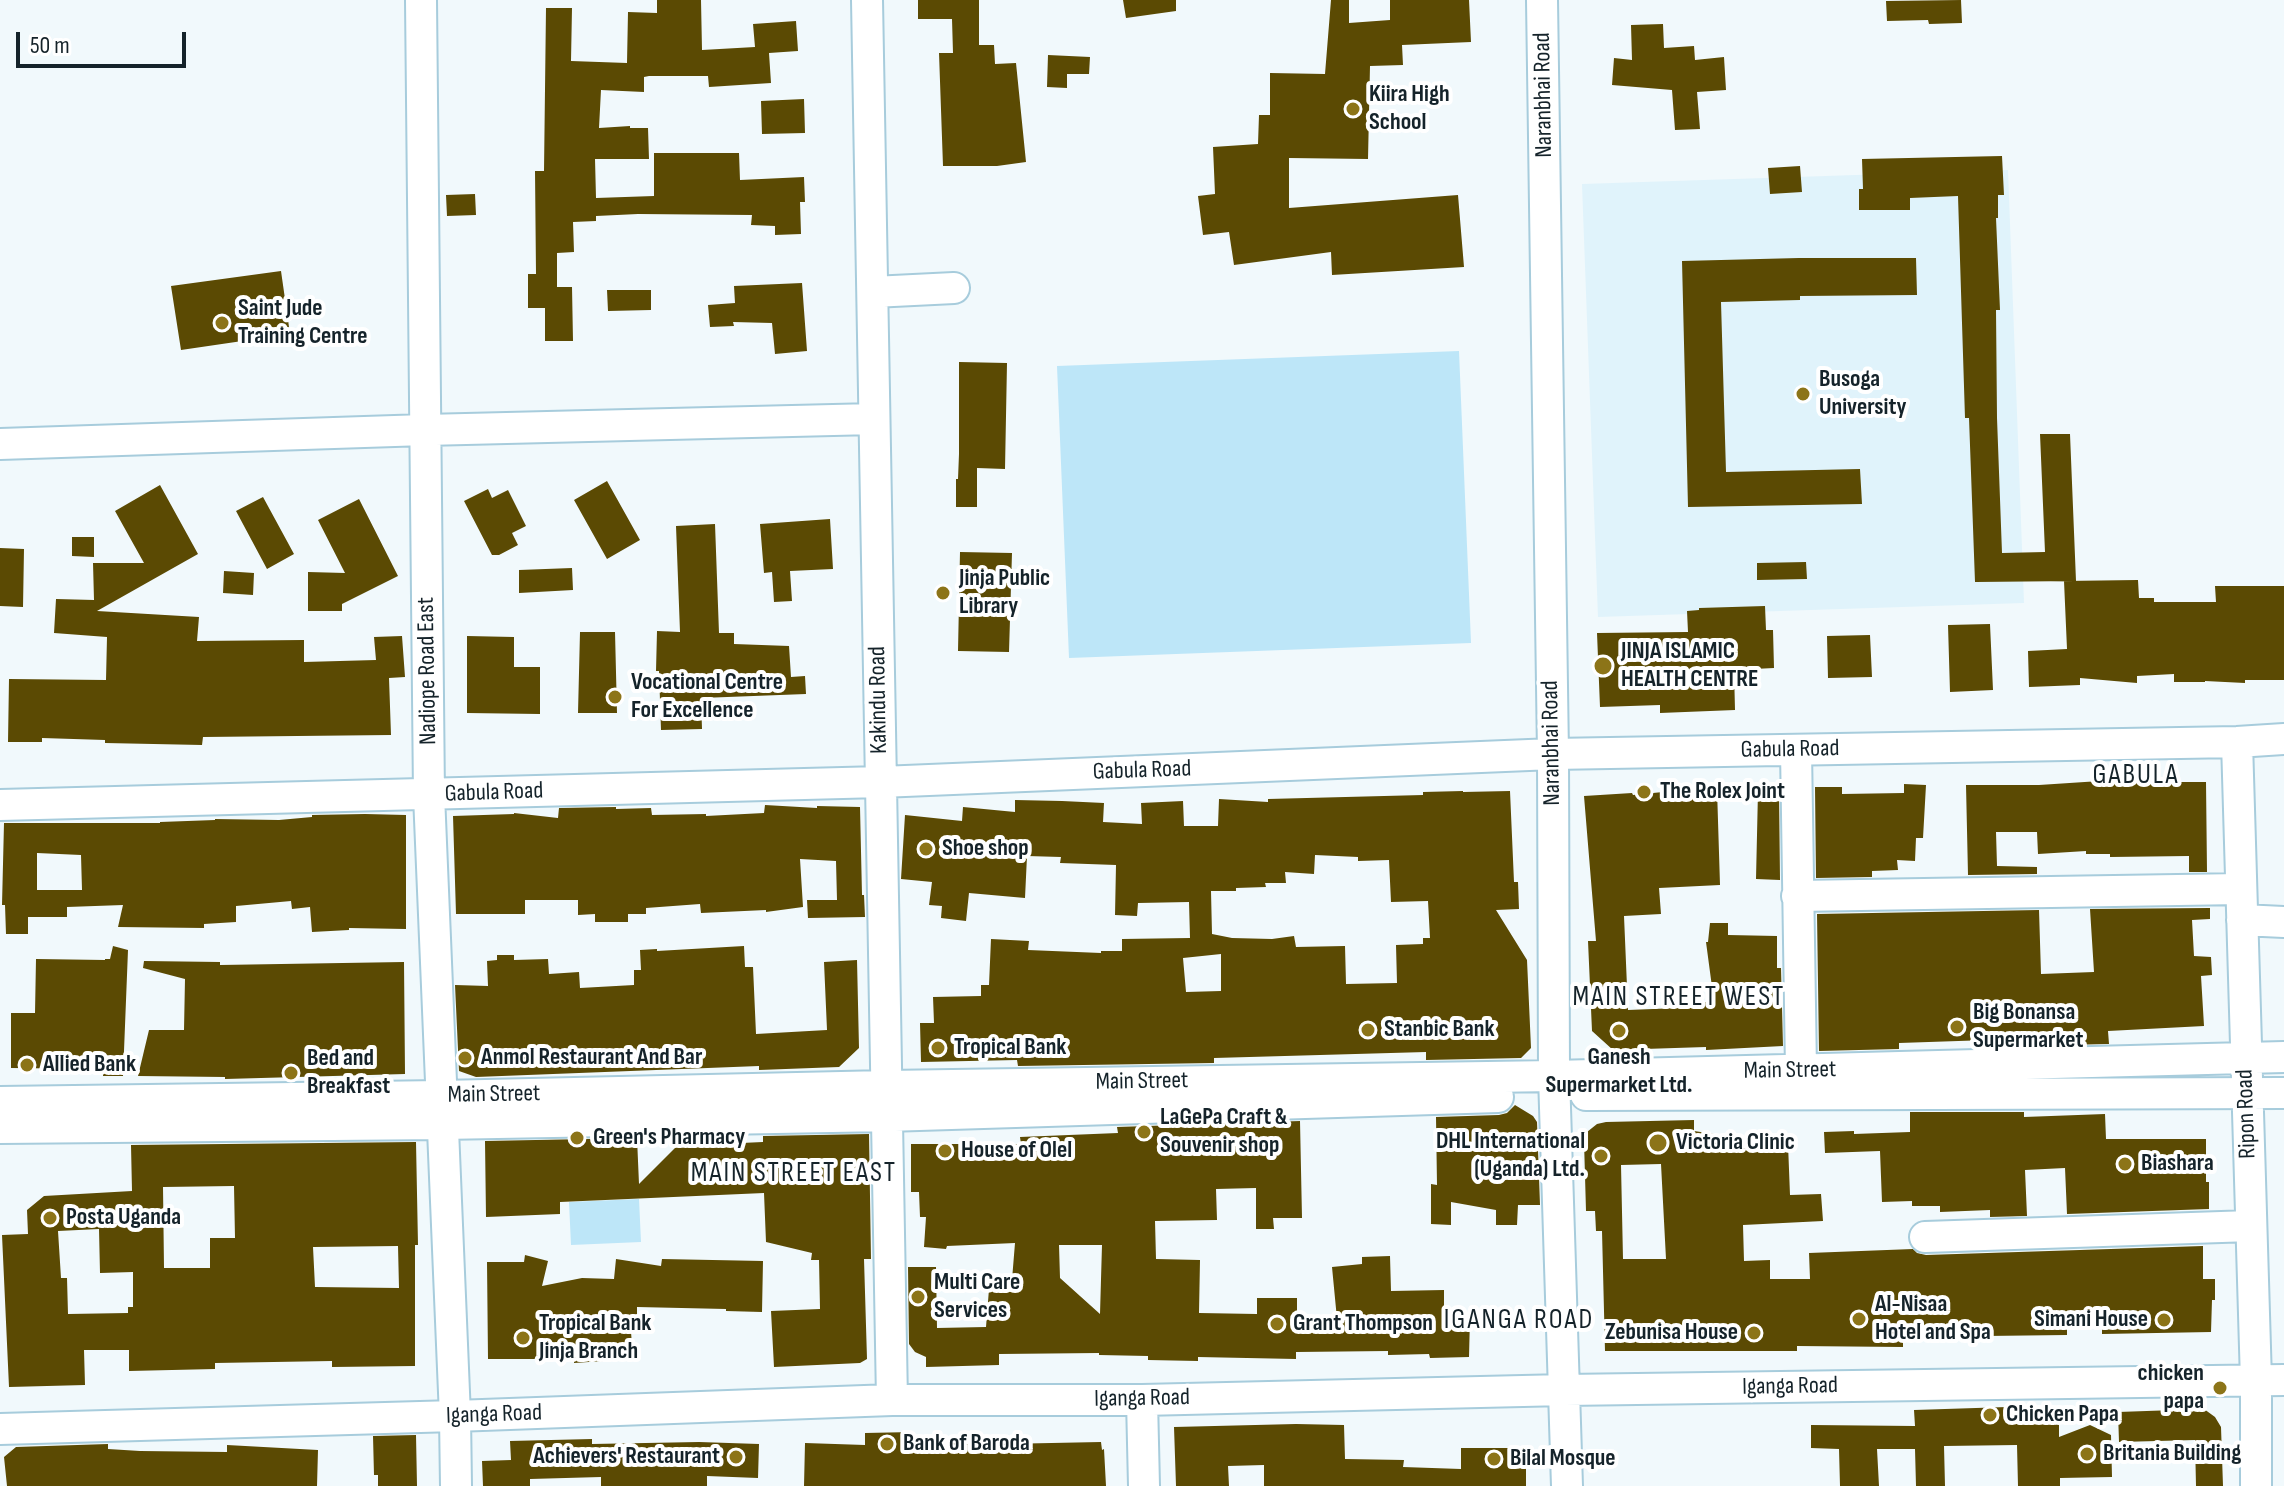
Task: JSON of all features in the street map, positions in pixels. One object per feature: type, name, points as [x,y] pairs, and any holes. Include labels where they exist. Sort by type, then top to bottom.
[{"type":"street","name":"Nadiope Road East","points":[[421,0],[429,795],[456,1486]]},
{"type":"street","name":"Kakindu Road","points":[[867,0],[892,1400]]},
{"type":"street","name":"Naranbhai Road","points":[[1542,0],[1555,1086],[1567,1486]]},
{"type":"street","points":[[873,292],[954,288]]},
{"type":"street","points":[[0,444],[874,419]]},
{"type":"street","name":"Gabula Road","points":[[0,805],[881,782],[1553,754],[2284,739]]},
{"type":"street","name":"Ripon Road","points":[[2237,742],[2251,1226],[2270,1381],[2256,1486]]},
{"type":"street","points":[[1796,750],[1801,1070]]},
{"type":"street","points":[[1797,896],[2241,889]]},
{"type":"street","points":[[2242,920],[2284,922]]},
{"type":"street","name":"Main Street","points":[[1555,1086],[1801,1070],[2284,1057]]},
{"type":"street","name":"Main Street","points":[[0,1128],[442,1110],[1555,1086],[2176,1095],[2284,1093]]},
{"type":"street","name":"Main Street","points":[[0,1102],[442,1110]]},
{"type":"street","points":[[1925,1237],[2251,1226]]},
{"type":"street","name":"Iganga Road","points":[[0,1429],[892,1400],[1142,1400],[1565,1390],[2270,1381]]},
{"type":"street","points":[[1142,1400],[1144,1486]]},
{"type":"shaded area","name":"Busoga University","points":[[2008,170],[2024,603],[1598,617],[1582,184]]},
{"type":"shaded area","points":[[1459,351],[1471,643],[1069,658],[1057,366]]},
{"type":"shaded area","points":[[639,1199],[641,1242],[571,1245],[569,1202]]},
{"type":"building","points":[[657,0],[701,0],[702,50],[755,47],[753,24],[796,21],[798,51],[769,53],[771,83],[709,87],[708,76],[649,76],[644,77],[644,92],[601,90],[599,128],[648,128],[649,159],[595,159],[596,198],[654,196],[654,153],[739,153],[740,180],[804,177],[805,202],[800,202],[801,234],[775,235],[775,226],[751,225],[752,215],[638,214],[596,216],[596,221],[573,222],[574,252],[557,253],[557,287],[572,287],[573,341],[545,341],[545,308],[528,308],[528,274],[536,274],[535,171],[544,171],[546,8],[572,8],[571,61],[627,63],[628,12],[657,13]]},
{"type":"building","points":[[918,0],[979,0],[979,45],[994,45],[995,64],[1016,63],[1026,162],[997,166],[943,166],[939,53],[953,53],[952,19],[918,19]]},
{"type":"building","points":[[1123,0],[1176,0],[1176,11],[1126,18]]},
{"type":"building","points":[[1331,0],[1349,0],[1349,23],[1390,20],[1390,0],[1469,0],[1471,42],[1402,45],[1403,65],[1370,66],[1368,159],[1289,158],[1289,208],[1458,195],[1464,267],[1332,275],[1331,252],[1234,265],[1229,232],[1203,235],[1198,196],[1215,194],[1213,147],[1258,144],[1259,115],[1270,115],[1270,73],[1325,74]]},
{"type":"building","points":[[1961,0],[1962,23],[1887,21],[1886,1]]},
{"type":"building","points":[[1663,24],[1664,48],[1694,46],[1695,60],[1724,57],[1726,90],[1697,92],[1700,129],[1675,130],[1672,90],[1612,85],[1614,58],[1632,60],[1631,25]]},
{"type":"building","points":[[1048,55],[1090,57],[1089,74],[1067,74],[1067,88],[1047,87]]},
{"type":"building","points":[[804,99],[805,133],[762,134],[761,101]]},
{"type":"building","points":[[2002,156],[2004,195],[1998,195],[1996,218],[2000,310],[1996,310],[2002,553],[2045,552],[2040,434],[2070,434],[2076,581],[1975,582],[1969,418],[1965,418],[1958,196],[1910,198],[1910,210],[1859,210],[1859,189],[1863,189],[1862,159]]},
{"type":"building","points":[[1800,166],[1802,192],[1770,194],[1768,168]]},
{"type":"building","points":[[475,194],[476,215],[447,216],[446,195]]},
{"type":"building","points":[[1916,258],[1917,295],[1800,296],[1800,300],[1721,302],[1726,472],[1860,469],[1862,504],[1688,507],[1682,261]]},
{"type":"building","points":[[281,271],[290,334],[181,350],[171,286]]},
{"type":"building","points":[[802,283],[807,351],[775,354],[772,323],[733,322],[734,326],[710,327],[708,305],[735,303],[734,286]]},
{"type":"building","points":[[607,290],[651,290],[651,310],[608,311]]},
{"type":"building","points":[[959,362],[1007,363],[1005,469],[977,468],[977,507],[956,507]]},
{"type":"building","points":[[607,481],[640,540],[607,559],[574,500]]},
{"type":"building","points":[[160,485],[198,554],[97,611],[199,617],[197,641],[304,640],[304,662],[376,660],[374,637],[402,636],[405,677],[389,678],[391,735],[203,737],[202,745],[42,738],[42,742],[8,742],[9,679],[106,680],[107,637],[54,633],[56,599],[94,600],[93,563],[144,563],[115,511]]},
{"type":"building","points":[[488,489],[492,498],[508,490],[526,526],[512,533],[518,545],[499,555],[492,555],[464,501]]},
{"type":"building","points":[[263,497],[294,554],[267,569],[236,511]]},
{"type":"building","points":[[359,499],[398,576],[342,604],[342,611],[308,611],[308,572],[345,573],[318,520]]},
{"type":"building","points":[[830,519],[833,569],[790,571],[792,601],[774,602],[772,572],[764,573],[760,524]]},
{"type":"building","points":[[715,524],[719,633],[734,633],[734,644],[789,646],[791,677],[805,676],[806,694],[701,698],[702,729],[661,730],[659,671],[656,671],[657,631],[680,632],[676,526]]},
{"type":"building","points":[[72,537],[94,537],[94,557],[72,556]]},
{"type":"building","points":[[0,548],[24,549],[23,607],[0,606]]},
{"type":"building","points":[[960,552],[1012,553],[1009,652],[958,651]]},
{"type":"building","points":[[1806,562],[1807,579],[1757,580],[1757,563]]},
{"type":"building","points":[[572,568],[573,590],[519,593],[519,570]]},
{"type":"building","points":[[224,571],[254,573],[253,595],[223,593]]},
{"type":"building","points":[[2138,580],[2139,598],[2154,598],[2154,602],[2216,602],[2215,586],[2284,586],[2284,680],[2174,682],[2174,674],[2137,676],[2137,683],[2080,678],[2080,685],[2029,687],[2028,651],[2067,649],[2064,581]]},
{"type":"building","points":[[1765,606],[1766,630],[1773,630],[1774,668],[1734,670],[1735,710],[1660,713],[1660,705],[1600,707],[1597,633],[1688,632],[1687,611]]},
{"type":"building","points":[[1990,624],[1993,690],[1950,692],[1948,625]]},
{"type":"building","points":[[580,632],[615,632],[617,713],[578,713]]},
{"type":"building","points":[[1870,635],[1872,677],[1828,678],[1827,636]]},
{"type":"building","points":[[467,636],[514,637],[514,667],[540,667],[540,714],[467,713]]},
{"type":"building","points":[[2206,782],[2207,872],[2189,872],[2189,856],[2110,857],[2110,854],[2086,854],[2086,851],[2038,854],[2037,832],[1996,832],[1997,866],[2037,867],[2037,874],[1968,875],[1966,785]]},
{"type":"building","points":[[1904,784],[1926,785],[1923,838],[1916,838],[1915,861],[1897,860],[1898,870],[1872,871],[1872,877],[1816,878],[1815,787],[1842,787],[1842,794],[1904,793]]},
{"type":"building","points":[[1717,789],[1720,885],[1659,888],[1661,914],[1624,916],[1628,1010],[1703,1007],[1703,1002],[1714,1002],[1706,942],[1710,923],[1728,923],[1728,935],[1777,936],[1783,1046],[1613,1050],[1592,1031],[1588,941],[1596,941],[1584,796]]},
{"type":"building","points":[[1510,791],[1514,882],[1518,882],[1519,909],[1496,910],[1527,960],[1531,1048],[1521,1058],[1426,1060],[1426,1052],[1214,1058],[1214,1063],[1018,1066],[1017,1060],[921,1062],[920,1023],[934,1023],[933,997],[981,996],[981,985],[989,985],[991,939],[1029,941],[1028,950],[1122,951],[1122,939],[1190,938],[1189,902],[1138,903],[1137,916],[1115,915],[1116,865],[1060,863],[1061,857],[1027,856],[1025,898],[969,893],[966,921],[941,918],[942,906],[929,905],[932,882],[901,879],[905,815],[962,821],[963,807],[1015,812],[1015,800],[1062,801],[1104,803],[1103,822],[1142,824],[1141,803],[1183,801],[1184,826],[1218,826],[1219,799],[1268,802],[1268,799],[1423,795],[1423,792]],"holes":[[[1315,855],[1358,857],[1358,861],[1389,860],[1391,902],[1428,901],[1430,938],[1423,938],[1423,944],[1396,945],[1397,983],[1346,984],[1345,946],[1296,947],[1294,936],[1272,939],[1212,934],[1211,891],[1236,891],[1236,888],[1266,887],[1265,883],[1286,883],[1285,872],[1314,874]],[[1221,954],[1221,991],[1186,992],[1183,958]]]},
{"type":"building","points":[[1758,791],[1779,791],[1780,880],[1756,879]]},
{"type":"building","points":[[765,805],[860,807],[865,917],[808,918],[807,900],[837,900],[836,861],[800,859],[803,907],[766,912],[701,913],[700,904],[646,908],[646,914],[628,914],[628,922],[595,922],[595,914],[578,915],[578,900],[525,900],[525,914],[456,914],[453,816],[514,813],[558,818],[559,808],[616,807],[651,808],[652,815],[706,816],[764,813]]},
{"type":"building","points":[[312,815],[406,815],[406,929],[349,928],[312,932],[310,907],[292,909],[291,901],[236,906],[236,922],[204,924],[204,928],[118,927],[123,905],[67,907],[67,917],[28,917],[28,934],[6,934],[5,905],[2,905],[4,823],[279,820]],"holes":[[[37,853],[81,855],[82,890],[37,890]]]},
{"type":"building","points":[[2210,908],[2210,919],[2192,920],[2194,956],[2211,957],[2212,975],[2201,976],[2204,1026],[2108,1031],[2109,1044],[2018,1046],[2018,1039],[1899,1043],[1899,1049],[1819,1051],[1817,914],[2039,910],[2041,974],[2094,972],[2090,909]]},
{"type":"building","points":[[113,946],[128,950],[123,1076],[103,1076],[103,1069],[11,1068],[11,1013],[35,1013],[36,959],[105,960],[110,959]]},
{"type":"building","points":[[744,946],[745,967],[753,967],[756,1034],[827,1030],[824,962],[857,960],[859,1048],[839,1067],[759,1070],[759,1066],[476,1077],[459,1071],[455,985],[488,986],[487,961],[497,960],[497,955],[514,955],[514,960],[548,959],[549,974],[579,972],[580,988],[634,985],[634,970],[641,970],[640,950]]},
{"type":"building","points":[[144,961],[220,962],[220,965],[404,962],[405,1074],[225,1079],[138,1076],[149,1030],[184,1030],[185,979],[143,968]]},
{"type":"building","points":[[1515,1105],[1537,1122],[1540,1205],[1518,1205],[1517,1225],[1496,1225],[1496,1210],[1451,1202],[1451,1225],[1431,1224],[1431,1184],[1437,1185],[1436,1117],[1499,1115],[1507,1113]]},
{"type":"building","points":[[1910,1112],[2024,1112],[2024,1117],[2105,1114],[2106,1139],[2206,1139],[2209,1209],[2067,1214],[2065,1168],[2025,1170],[2027,1216],[1990,1217],[1990,1210],[1940,1212],[1940,1206],[1912,1206],[1912,1201],[1882,1202],[1880,1151],[1825,1153],[1824,1132],[1910,1132]]},
{"type":"building","points":[[1694,1120],[1694,1131],[1714,1134],[1713,1143],[1763,1141],[1763,1146],[1788,1144],[1790,1195],[1821,1194],[1823,1221],[1743,1225],[1744,1261],[1770,1260],[1770,1279],[1810,1279],[1809,1253],[1913,1249],[1926,1255],[2203,1246],[2203,1279],[2215,1279],[2211,1332],[2102,1334],[2102,1321],[2067,1321],[2067,1335],[1903,1337],[1903,1347],[1797,1346],[1797,1351],[1605,1351],[1602,1231],[1596,1231],[1595,1211],[1586,1211],[1584,1141],[1587,1132],[1597,1124]],"holes":[[[1661,1164],[1666,1259],[1623,1259],[1621,1165]]]},
{"type":"building","points":[[1300,1121],[1302,1218],[1273,1218],[1274,1229],[1256,1229],[1256,1188],[1216,1189],[1217,1220],[1155,1221],[1156,1259],[1200,1260],[1199,1313],[1257,1314],[1257,1298],[1297,1298],[1297,1320],[1337,1319],[1332,1267],[1362,1264],[1362,1257],[1390,1256],[1391,1291],[1444,1290],[1444,1317],[1470,1317],[1469,1357],[1388,1355],[1388,1351],[1296,1352],[1296,1359],[1198,1357],[1198,1361],[1148,1360],[1148,1356],[1099,1353],[999,1354],[999,1365],[926,1367],[926,1357],[915,1352],[909,1344],[908,1267],[936,1267],[937,1328],[986,1327],[989,1289],[1011,1292],[1015,1243],[947,1246],[946,1249],[924,1247],[926,1217],[920,1217],[919,1192],[911,1192],[911,1144],[1021,1144],[1020,1137],[1118,1133],[1117,1127]],"holes":[[[1059,1245],[1102,1245],[1100,1314],[1060,1278]]]},
{"type":"building","points":[[869,1134],[871,1259],[864,1259],[867,1359],[860,1363],[774,1367],[771,1311],[820,1309],[819,1260],[811,1260],[812,1253],[766,1242],[764,1193],[560,1202],[560,1214],[486,1217],[485,1141],[637,1138],[639,1184],[677,1146],[763,1142],[763,1136]]},
{"type":"building","points":[[416,1142],[418,1245],[415,1245],[415,1366],[332,1367],[332,1361],[215,1363],[215,1369],[129,1371],[129,1350],[84,1350],[85,1385],[9,1387],[2,1235],[28,1234],[27,1210],[44,1196],[132,1191],[131,1145]],"holes":[[[234,1186],[235,1238],[210,1238],[210,1268],[164,1268],[163,1187]],[[99,1229],[100,1273],[133,1272],[133,1307],[128,1307],[128,1313],[68,1314],[67,1278],[61,1278],[58,1231]],[[398,1246],[399,1288],[315,1287],[313,1247]]]},
{"type":"building","points":[[525,1255],[548,1261],[542,1286],[582,1278],[614,1279],[616,1259],[661,1266],[662,1259],[763,1261],[762,1312],[637,1307],[637,1318],[630,1318],[633,1359],[574,1363],[574,1359],[488,1359],[487,1262],[524,1262]]},
{"type":"building","points":[[2007,1407],[2007,1418],[2059,1417],[2059,1437],[2090,1425],[2111,1435],[2112,1477],[2060,1478],[2060,1486],[2018,1486],[2017,1445],[1944,1446],[1945,1486],[1916,1486],[1915,1449],[1877,1449],[1879,1486],[1840,1486],[1839,1449],[1811,1448],[1811,1425],[1915,1426],[1914,1410]]},
{"type":"building","points":[[2204,1409],[2215,1417],[2221,1427],[2223,1486],[2196,1486],[2195,1440],[2119,1442],[2118,1412]]},
{"type":"building","points":[[1344,1425],[1345,1459],[1404,1460],[1403,1467],[1461,1469],[1461,1448],[1526,1448],[1526,1486],[1264,1486],[1264,1465],[1228,1466],[1229,1486],[1176,1486],[1174,1427]]},
{"type":"building","points":[[913,1432],[913,1437],[1002,1437],[1002,1444],[1101,1442],[1106,1486],[804,1486],[805,1443],[865,1445],[865,1433]]},
{"type":"building","points":[[416,1435],[417,1486],[378,1486],[378,1475],[374,1475],[373,1436]]},
{"type":"building","points":[[592,1439],[592,1444],[759,1444],[758,1478],[707,1476],[707,1486],[601,1486],[601,1477],[530,1479],[530,1486],[483,1486],[482,1461],[511,1460],[510,1441]]},
{"type":"building","points":[[108,1444],[108,1449],[140,1451],[227,1452],[227,1445],[318,1450],[317,1486],[7,1486],[4,1457],[16,1447]]},
{"type":"place","name":"Kiira High School","points":[[1353,109]]},
{"type":"place","name":"Saint Jude Training Centre","points":[[222,323]]},
{"type":"place","name":"Busoga University","points":[[1803,394]]},
{"type":"place","name":"Jinja Public Library","points":[[943,593]]},
{"type":"place","name":"JINJA ISLAMIC HEALTH CENTRE","points":[[1603,666]]},
{"type":"place","name":"Vocational Centre For Excellence","points":[[615,697]]},
{"type":"place","name":"The Rolex Joint","points":[[1644,792]]},
{"type":"place","name":"Shoe shop","points":[[926,849]]},
{"type":"place","name":"Big Bonansa Supermarket","points":[[1957,1027]]},
{"type":"place","name":"Stanbic Bank","points":[[1368,1030]]},
{"type":"place","name":"Ganesh Supermarket Ltd.","points":[[1619,1031]]},
{"type":"place","name":"Tropical Bank","points":[[938,1048]]},
{"type":"place","name":"Anmol Restaurant And Bar","points":[[465,1058]]},
{"type":"place","name":"Allied Bank","points":[[27,1065]]},
{"type":"place","name":"Bed and Breakfast","points":[[291,1073]]},
{"type":"place","name":"LaGePa Craft & Souvenir shop","points":[[1144,1132]]},
{"type":"place","name":"Green's Pharmacy","points":[[577,1138]]},
{"type":"place","name":"Victoria Clinic","points":[[1658,1143]]},
{"type":"place","name":"House of Olel","points":[[945,1151]]},
{"type":"place","name":"DHL International (Uganda) Ltd.","points":[[1601,1156]]},
{"type":"place","name":"Biashara","points":[[2125,1164]]},
{"type":"place","name":"Posta Uganda","points":[[50,1218]]},
{"type":"place","name":"Multi Care Services","points":[[918,1297]]},
{"type":"place","name":"Al-Nisaa Hotel and Spa","points":[[1859,1319]]},
{"type":"place","name":"Simani House","points":[[2164,1320]]},
{"type":"place","name":"Grant Thompson","points":[[1277,1324]]},
{"type":"place","name":"Zebunisa House","points":[[1754,1333]]},
{"type":"place","name":"Tropical Bank Jinja Branch","points":[[523,1338]]},
{"type":"place","name":"chicken papa","points":[[2220,1388]]},
{"type":"place","name":"Chicken Papa","points":[[1990,1415]]},
{"type":"place","name":"Bank of Baroda","points":[[887,1444]]},
{"type":"place","name":"Britania Building","points":[[2087,1454]]},
{"type":"place","name":"Achievers' Restaurant","points":[[736,1457]]},
{"type":"place","name":"Bilal Mosque","points":[[1494,1459]]},
{"type":"district","name":"GABULA","points":[[2136,776]]},
{"type":"district","name":"MAIN STREET WEST","points":[[1679,998]]},
{"type":"district","name":"MAIN STREET EAST","points":[[794,1174]]},
{"type":"district","name":"IGANGA ROAD","points":[[1519,1321]]}]
